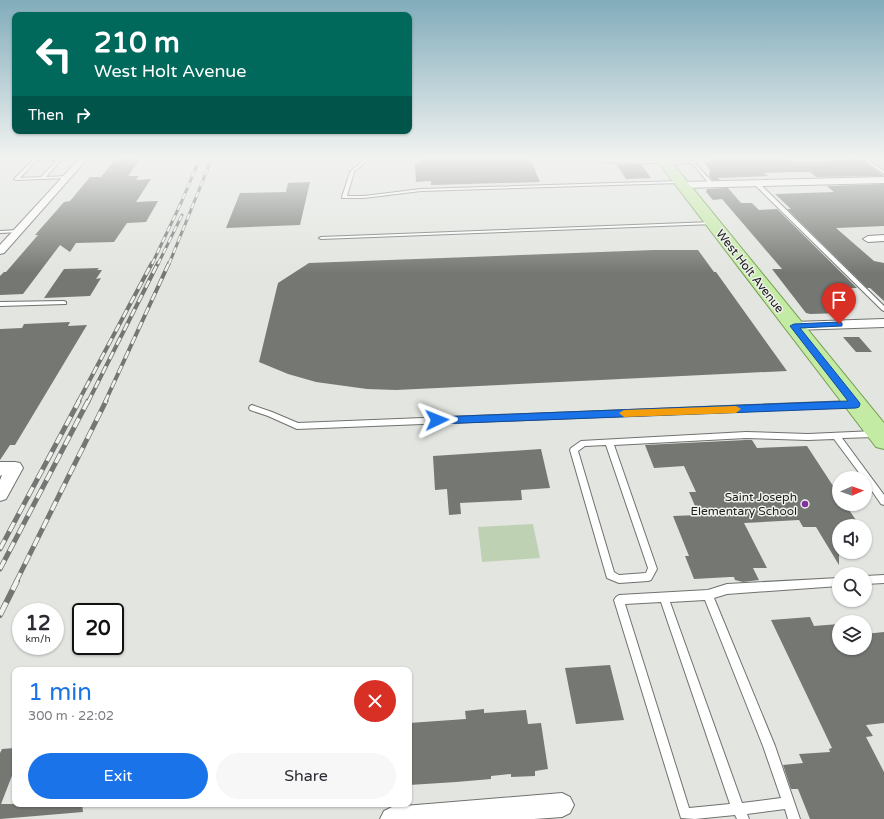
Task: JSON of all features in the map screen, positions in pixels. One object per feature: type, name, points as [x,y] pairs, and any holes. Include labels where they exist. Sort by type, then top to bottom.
[{"type":"main road","name":"West Holt Avenue","points":[[691,196],[882,437]]},
{"type":"street","points":[[0,251],[50,196]]},
{"type":"street","points":[[868,239],[884,238]]},
{"type":"street","points":[[794,326],[884,323]]},
{"type":"street","points":[[0,494],[7,469]]},
{"type":"street","points":[[392,819],[474,815],[562,805]]},
{"type":"lane","points":[[344,196],[370,196]]},
{"type":"lane","points":[[769,196],[884,309]]},
{"type":"lane","points":[[320,238],[712,223]]},
{"type":"lane","points":[[0,232],[18,231]]},
{"type":"lane","points":[[0,304],[64,303]]},
{"type":"lane","points":[[252,408],[297,426],[856,404]]},
{"type":"lane","points":[[609,442],[653,569],[648,577],[619,579],[610,575],[574,450],[584,443],[746,435],[882,437]]},
{"type":"lane","points":[[836,436],[884,501]]},
{"type":"lane","points":[[872,579],[884,578]]},
{"type":"lane","points":[[788,803],[741,814],[685,814],[619,600],[708,596],[727,589],[832,582]]},
{"type":"lane","points":[[708,596],[769,746],[794,819]]},
{"type":"lane","points":[[664,598],[741,814]]},
{"type":"green space","points":[[533,524],[540,558],[482,562],[478,527]]},
{"type":"building","points":[[74,196],[140,196],[136,202],[158,201],[146,222],[127,223],[114,242],[76,243],[70,252],[60,245],[23,294],[0,295],[0,276],[6,272],[38,235],[35,235],[64,202],[70,201]]},
{"type":"building","points":[[239,196],[307,196],[300,225],[226,228]]},
{"type":"building","points":[[710,196],[735,196],[741,203],[752,203],[759,210],[777,209],[857,288],[827,289],[834,296],[827,296],[842,313],[806,313],[772,269],[782,269],[722,199],[713,200]]},
{"type":"building","points":[[777,196],[884,196],[884,226],[836,228],[874,261],[884,263],[884,301],[870,288],[867,288],[787,209],[791,209]]},
{"type":"building","points":[[654,250],[698,250],[714,272],[716,272],[787,371],[396,390],[367,389],[316,382],[288,374],[259,362],[278,283],[309,263]]},
{"type":"building","points":[[99,268],[97,270],[102,270],[96,279],[101,278],[90,296],[44,298],[64,269]]},
{"type":"building","points":[[70,322],[68,326],[87,325],[15,445],[10,445],[0,460],[0,329],[22,328],[24,324]]},
{"type":"building","points":[[843,337],[859,337],[872,352],[856,352]]},
{"type":"building","points":[[752,440],[757,448],[807,446],[832,484],[832,511],[850,511],[855,519],[832,519],[832,553],[816,527],[803,527],[799,520],[744,523],[767,568],[753,568],[759,580],[743,582],[735,580],[734,577],[694,579],[685,556],[689,556],[673,516],[699,515],[689,492],[696,492],[684,466],[654,468],[645,445]]},
{"type":"building","points":[[541,449],[550,488],[521,490],[522,500],[460,503],[461,514],[449,515],[447,489],[435,490],[433,456]]},
{"type":"building","points":[[835,559],[839,559],[839,565]]},
{"type":"building","points":[[810,617],[814,626],[832,625],[832,655],[872,655],[872,633],[884,632],[884,723],[866,725],[873,736],[866,737],[884,772],[884,819],[810,819],[798,789],[791,789],[783,765],[803,763],[799,754],[830,752],[829,749],[832,748],[771,620]]},
{"type":"building","points":[[610,665],[624,720],[576,724],[565,668]]},
{"type":"building","points":[[484,709],[484,713],[526,710],[528,724],[541,723],[548,769],[535,771],[535,776],[511,777],[511,774],[491,776],[491,779],[412,785],[412,723],[466,719],[465,711]]},
{"type":"building","points":[[12,748],[12,776],[1,804],[12,804],[12,807],[82,807],[83,812],[0,819],[0,753],[2,749]]},
{"type":"railway","points":[[152,264],[184,196]]},
{"type":"railway","points":[[169,264],[196,196]]},
{"type":"railway","points":[[158,264],[182,215]]},
{"type":"railway","points":[[78,402],[152,263]]},
{"type":"railway","points":[[88,402],[158,263]]},
{"type":"railway","points":[[105,402],[169,263]]},
{"type":"railway","points":[[0,549],[79,401]]},
{"type":"railway","points":[[0,569],[88,401]]},
{"type":"railway","points":[[16,582],[106,401]]},
{"type":"railway","points":[[0,615],[17,581]]},
{"type":"slow traffic","points":[[624,413],[736,409]]},
{"type":"place","name":"Saint Joseph Elementary School","points":[[805,504]]},
{"type":"route","points":[[437,420],[856,404],[794,326],[839,324]]}]
